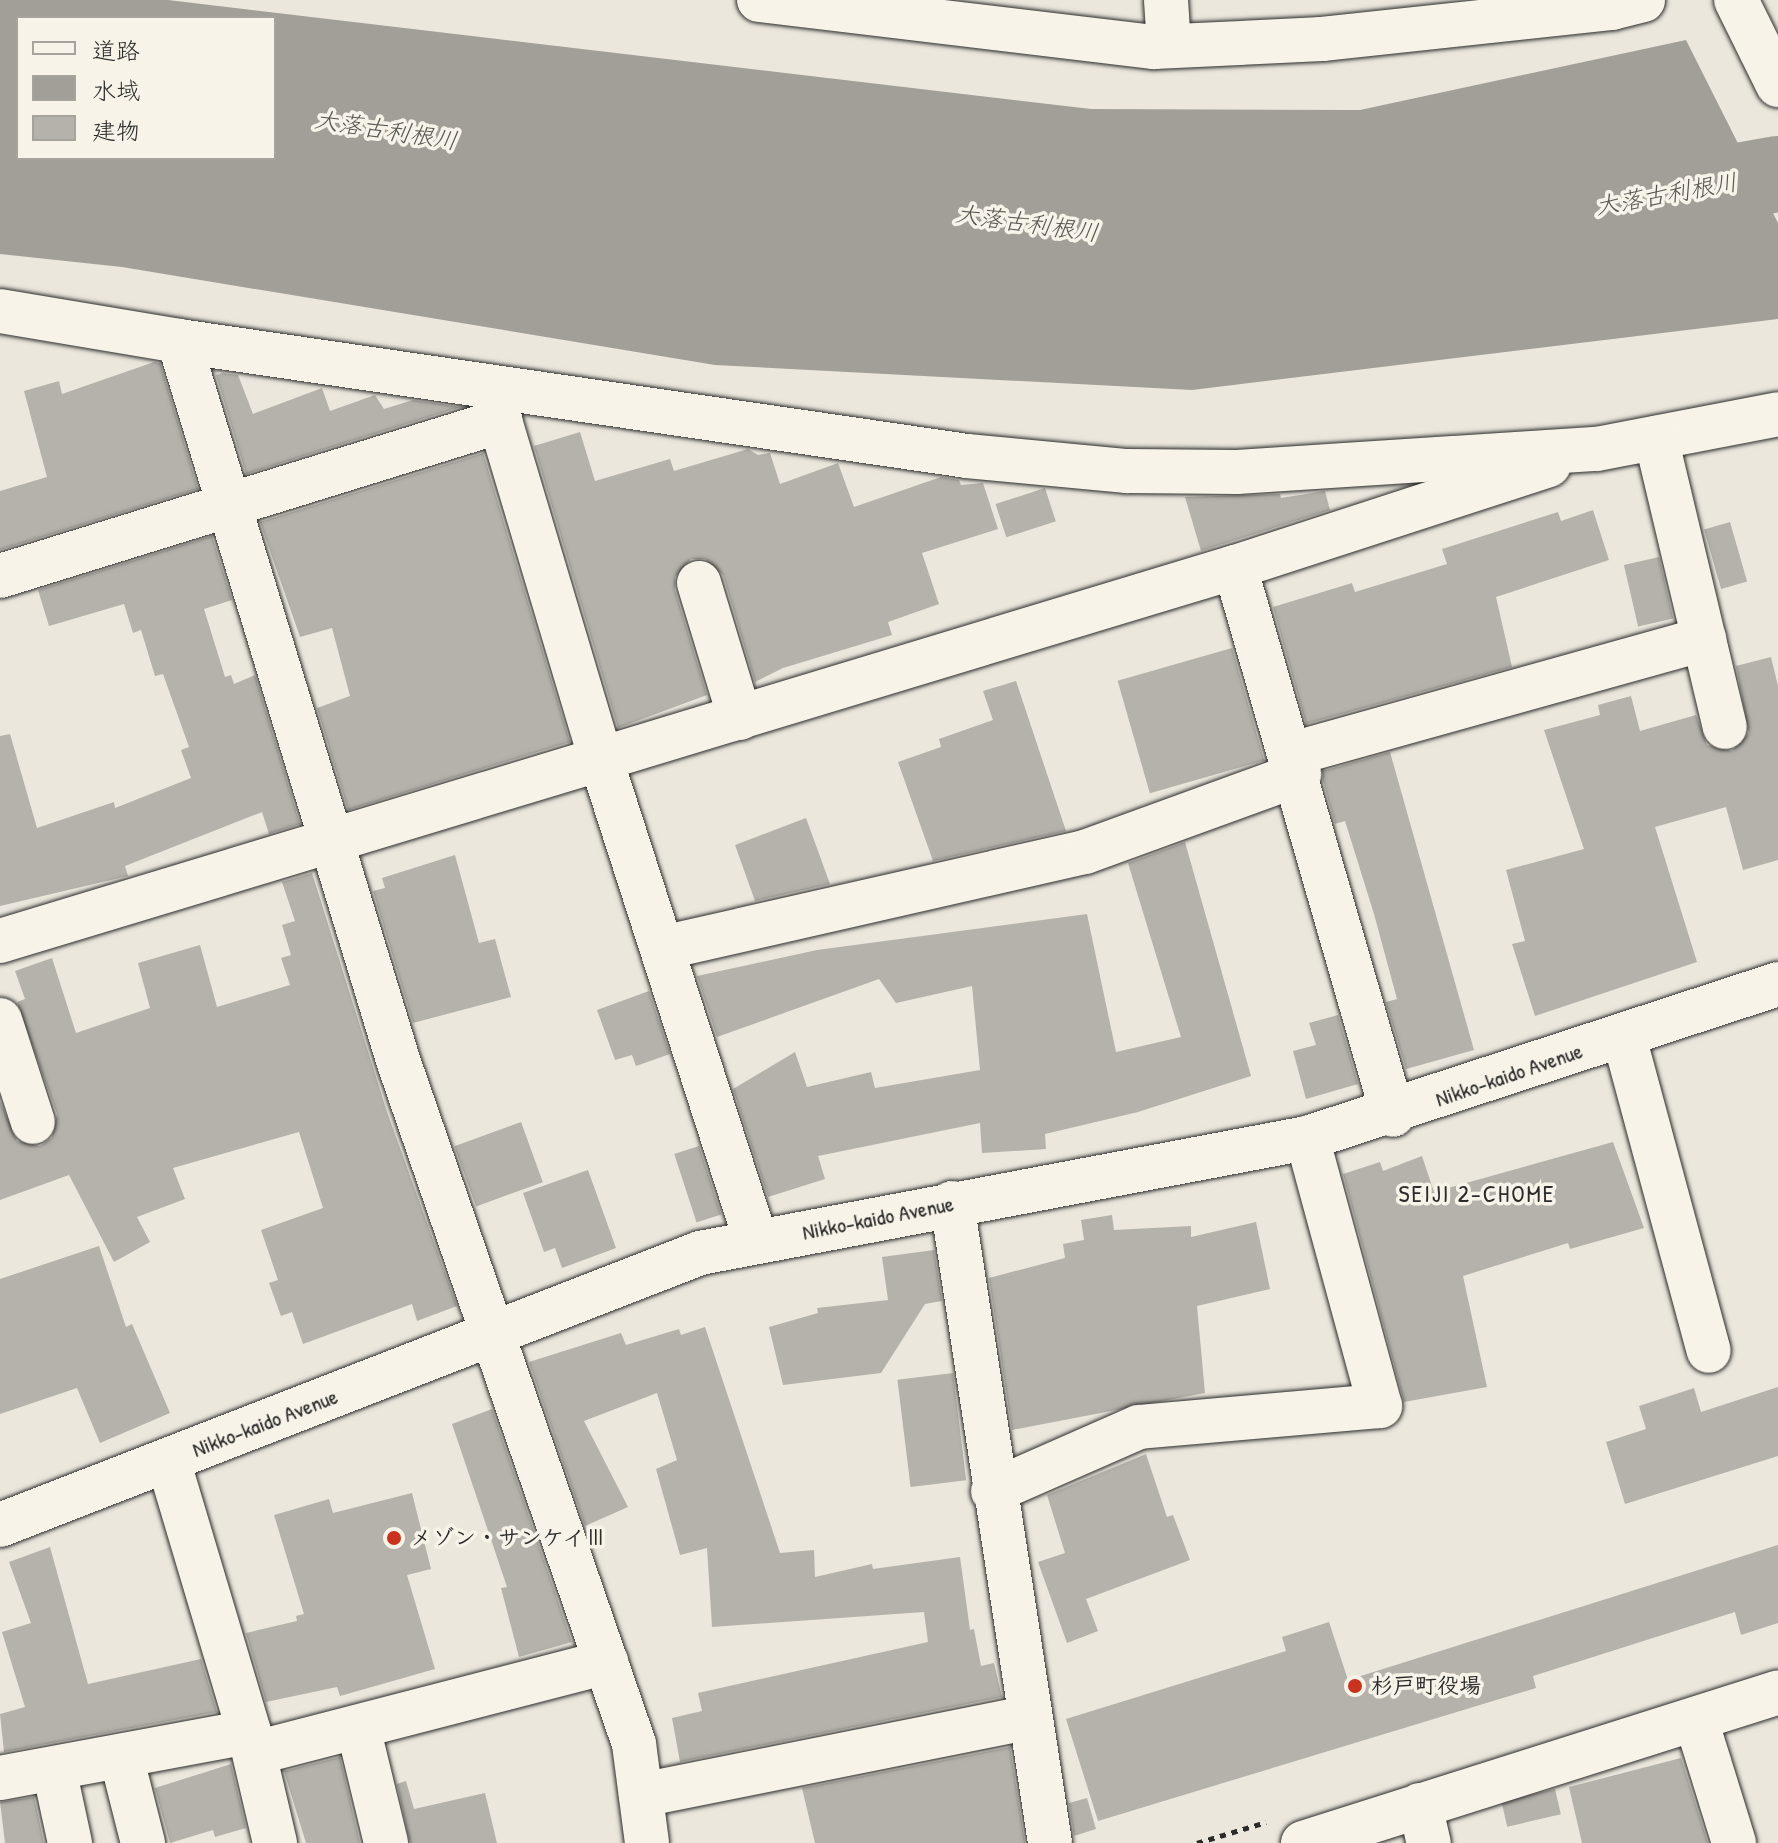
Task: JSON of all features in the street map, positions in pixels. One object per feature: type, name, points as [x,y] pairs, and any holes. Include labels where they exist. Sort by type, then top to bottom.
[{"type":"street","points":[[759,0],[919,11],[1169,46],[1322,39],[1612,8],[1643,0]]},
{"type":"street","points":[[1166,0],[1169,46]]},
{"type":"street","points":[[1736,0],[1778,85]]},
{"type":"street","points":[[0,311],[179,341],[495,404],[1127,471],[1237,472],[1597,449],[1778,414]]},
{"type":"street","points":[[179,341],[232,505],[329,842],[398,1060],[634,1744],[647,1843]]},
{"type":"street","points":[[0,576],[232,505],[495,404]]},
{"type":"street","points":[[495,404],[601,760],[756,1241]]},
{"type":"street","points":[[1656,438],[1725,727]]},
{"type":"street","points":[[0,941],[1235,567],[1597,449]]},
{"type":"street","points":[[1235,567],[1296,764],[1393,1115]]},
{"type":"street","points":[[699,583],[740,718]]},
{"type":"street","points":[[662,948],[1085,852],[1296,764],[1704,639]]},
{"type":"street","name":"Nikko-kaido Avenue","points":[[0,1525],[495,1336],[700,1253],[1307,1138],[1393,1115],[1778,984]]},
{"type":"street","points":[[0,1020],[33,1122]]},
{"type":"street","points":[[1624,1037],[1709,1351]]},
{"type":"street","points":[[993,1491],[1139,1427],[1380,1406],[1307,1138]]},
{"type":"street","points":[[952,1203],[993,1491],[1050,1843]]},
{"type":"street","points":[[168,1460],[252,1742],[275,1843]]},
{"type":"street","points":[[0,1778],[121,1756],[358,1727],[606,1662]]},
{"type":"street","points":[[1303,1843],[1425,1824],[1696,1720],[1778,1692]]},
{"type":"street","points":[[641,1795],[1030,1717]]},
{"type":"street","points":[[1696,1720],[1734,1843]]},
{"type":"street","points":[[358,1727],[386,1843]]},
{"type":"street","points":[[121,1756],[143,1843]]},
{"type":"street","points":[[54,1769],[70,1843]]},
{"type":"water","points":[[0,0],[168,0],[1091,109],[1360,110],[1686,40],[1778,223],[1778,319],[1192,390],[715,365],[122,267],[0,254]]},
{"type":"building","points":[[154,362],[160,363],[198,489],[0,550],[0,491],[47,477],[24,391],[59,381],[62,394]]},
{"type":"building","points":[[216,375],[238,375],[253,414],[322,388],[330,411],[375,395],[384,409],[413,400],[461,407],[246,474]]},
{"type":"building","points":[[580,432],[595,481],[670,459],[674,471],[748,449],[758,455],[770,453],[780,484],[838,463],[854,507],[941,477],[959,480],[961,485],[983,483],[998,529],[922,553],[939,604],[888,622],[892,635],[783,668],[755,682],[723,575],[705,559],[691,559],[675,577],[675,590],[707,695],[618,728],[534,446]]},
{"type":"building","points":[[483,453],[570,742],[348,810],[317,708],[350,696],[332,628],[300,637],[260,522]]},
{"type":"building","points":[[1045,488],[1056,521],[1006,537],[996,504]]},
{"type":"building","points":[[1325,491],[1330,510],[1201,551],[1185,497],[1280,494],[1281,498]]},
{"type":"building","points":[[1593,510],[1609,560],[1496,597],[1512,667],[1306,724],[1273,607],[1352,583],[1355,592],[1447,564],[1442,549],[1558,512],[1561,521]]},
{"type":"building","points":[[1730,522],[1747,582],[1721,589],[1704,529]]},
{"type":"building","points":[[212,536],[232,600],[204,609],[225,677],[231,675],[234,684],[255,675],[300,824],[269,834],[262,812],[125,866],[128,876],[0,906],[0,736],[10,734],[37,828],[114,802],[115,808],[191,778],[181,750],[189,747],[163,674],[155,676],[141,630],[133,633],[124,604],[49,626],[38,590]]},
{"type":"building","points":[[1659,557],[1673,618],[1638,626],[1624,565]]},
{"type":"building","points":[[1232,648],[1264,760],[1150,793],[1118,681]]},
{"type":"building","points":[[1771,657],[1778,686],[1778,860],[1743,870],[1726,807],[1655,827],[1697,962],[1535,1016],[1512,944],[1525,941],[1506,870],[1584,849],[1544,730],[1600,715],[1598,705],[1631,696],[1640,731],[1696,715],[1707,745],[1732,751],[1749,733],[1736,666]]},
{"type":"building","points":[[1016,681],[1066,831],[933,861],[898,762],[941,747],[939,739],[993,720],[983,691]]},
{"type":"building","points":[[1390,752],[1474,1050],[1406,1069],[1386,1002],[1397,999],[1374,914],[1345,821],[1335,824],[1323,781],[1323,771]]},
{"type":"building","points":[[806,818],[830,884],[755,901],[735,845]]},
{"type":"building","points":[[1185,842],[1251,1076],[1138,1112],[1045,1134],[1046,1149],[982,1153],[980,1123],[818,1156],[825,1179],[768,1197],[733,1089],[795,1052],[807,1087],[871,1072],[875,1088],[980,1070],[972,986],[896,1003],[879,979],[717,1037],[697,976],[817,950],[1087,914],[1116,1052],[1181,1037],[1128,863]]},
{"type":"building","points":[[455,855],[479,943],[495,939],[511,997],[413,1023],[373,891],[385,888],[382,878]]},
{"type":"building","points":[[312,873],[387,1112],[457,1306],[417,1321],[412,1304],[303,1344],[292,1312],[281,1316],[269,1283],[278,1280],[261,1230],[323,1208],[299,1132],[173,1168],[185,1199],[137,1217],[150,1242],[114,1262],[69,1175],[0,1200],[0,1101],[17,1141],[40,1146],[52,1138],[57,1114],[17,1002],[25,999],[15,971],[52,958],[76,1033],[150,1008],[138,963],[200,945],[217,1007],[290,985],[281,958],[291,955],[282,925],[295,921],[282,882]]},
{"type":"building","points":[[649,991],[670,1054],[636,1066],[632,1055],[615,1060],[597,1010]]},
{"type":"building","points":[[1338,1015],[1358,1084],[1306,1099],[1293,1051],[1316,1045],[1309,1023]]},
{"type":"building","points":[[521,1122],[543,1182],[476,1206],[454,1146]]},
{"type":"building","points":[[1613,1142],[1644,1228],[1570,1249],[1568,1243],[1463,1276],[1487,1387],[1404,1402],[1343,1174],[1380,1162],[1383,1171],[1422,1156],[1434,1192]]},
{"type":"building","points":[[699,1146],[721,1214],[697,1223],[674,1154]]},
{"type":"building","points":[[588,1170],[616,1248],[562,1268],[555,1248],[544,1252],[523,1193]]},
{"type":"building","points":[[1112,1215],[1114,1230],[1191,1226],[1191,1237],[1256,1222],[1270,1289],[1197,1306],[1205,1393],[1012,1430],[989,1278],[1065,1258],[1063,1244],[1084,1240],[1081,1220]]},
{"type":"building","points":[[99,1246],[126,1327],[132,1324],[170,1413],[100,1443],[77,1388],[0,1414],[0,1279]]},
{"type":"building","points":[[934,1250],[942,1301],[925,1304],[881,1373],[783,1385],[769,1327],[818,1313],[817,1308],[888,1300],[882,1257]]},
{"type":"building","points":[[705,1327],[780,1553],[814,1550],[815,1577],[872,1564],[873,1569],[960,1557],[970,1630],[974,1629],[981,1666],[994,1663],[1002,1697],[680,1762],[672,1718],[702,1711],[698,1693],[928,1642],[924,1612],[712,1627],[707,1548],[680,1555],[656,1469],[677,1460],[657,1393],[584,1421],[628,1507],[585,1526],[529,1362],[621,1333],[626,1345],[679,1329],[681,1335]]},
{"type":"building","points":[[953,1373],[966,1480],[911,1487],[897,1380]]},
{"type":"building","points":[[1778,1387],[1778,1456],[1625,1504],[1606,1442],[1646,1429],[1639,1406],[1694,1388],[1701,1412]]},
{"type":"building","points":[[492,1409],[572,1642],[519,1657],[501,1588],[507,1587],[452,1424]]},
{"type":"building","points":[[1146,1454],[1167,1517],[1173,1515],[1190,1560],[1086,1599],[1098,1631],[1067,1643],[1038,1562],[1065,1553],[1047,1495]]},
{"type":"building","points":[[412,1493],[431,1569],[407,1575],[435,1669],[340,1696],[337,1687],[266,1702],[246,1633],[297,1621],[296,1616],[304,1614],[274,1515],[329,1499],[333,1513]]},
{"type":"building","name":"杉戸町役場","points":[[1778,1545],[1778,1623],[1741,1635],[1735,1612],[1533,1676],[1536,1688],[1098,1821],[1066,1719],[1286,1651],[1282,1637],[1329,1622],[1348,1680]]},
{"type":"building","points":[[50,1547],[88,1684],[201,1659],[217,1712],[4,1752],[0,1714],[25,1707],[2,1632],[31,1623],[9,1562]]},
{"type":"building","points":[[1010,1747],[1025,1843],[815,1843],[802,1788]]},
{"type":"building","points":[[340,1757],[360,1843],[306,1843],[284,1771]]},
{"type":"building","points":[[1681,1758],[1708,1843],[1582,1843],[1569,1787]]},
{"type":"building","points":[[231,1764],[246,1828],[215,1837],[213,1830],[170,1843],[155,1788]]},
{"type":"building","points":[[406,1781],[414,1809],[485,1793],[497,1843],[410,1843],[397,1784]]},
{"type":"building","points":[[1555,1789],[1561,1814],[1507,1827],[1501,1801]]},
{"type":"building","points":[[34,1797],[44,1843],[5,1843],[0,1802]]},
{"type":"building","points":[[1087,1798],[1096,1829],[1074,1836],[1069,1803]]},
{"type":"waterway","name":"大落古利根川","points":[[1654,196],[1778,174]]},
{"type":"place","name":"メゾン・サンケイⅢ","points":[[394,1538]]},
{"type":"place","name":"杉戸町役場","points":[[1355,1686]]},
{"type":"district","name":"SEIJI 2-CHOME","points":[[1477,1194]]}]
